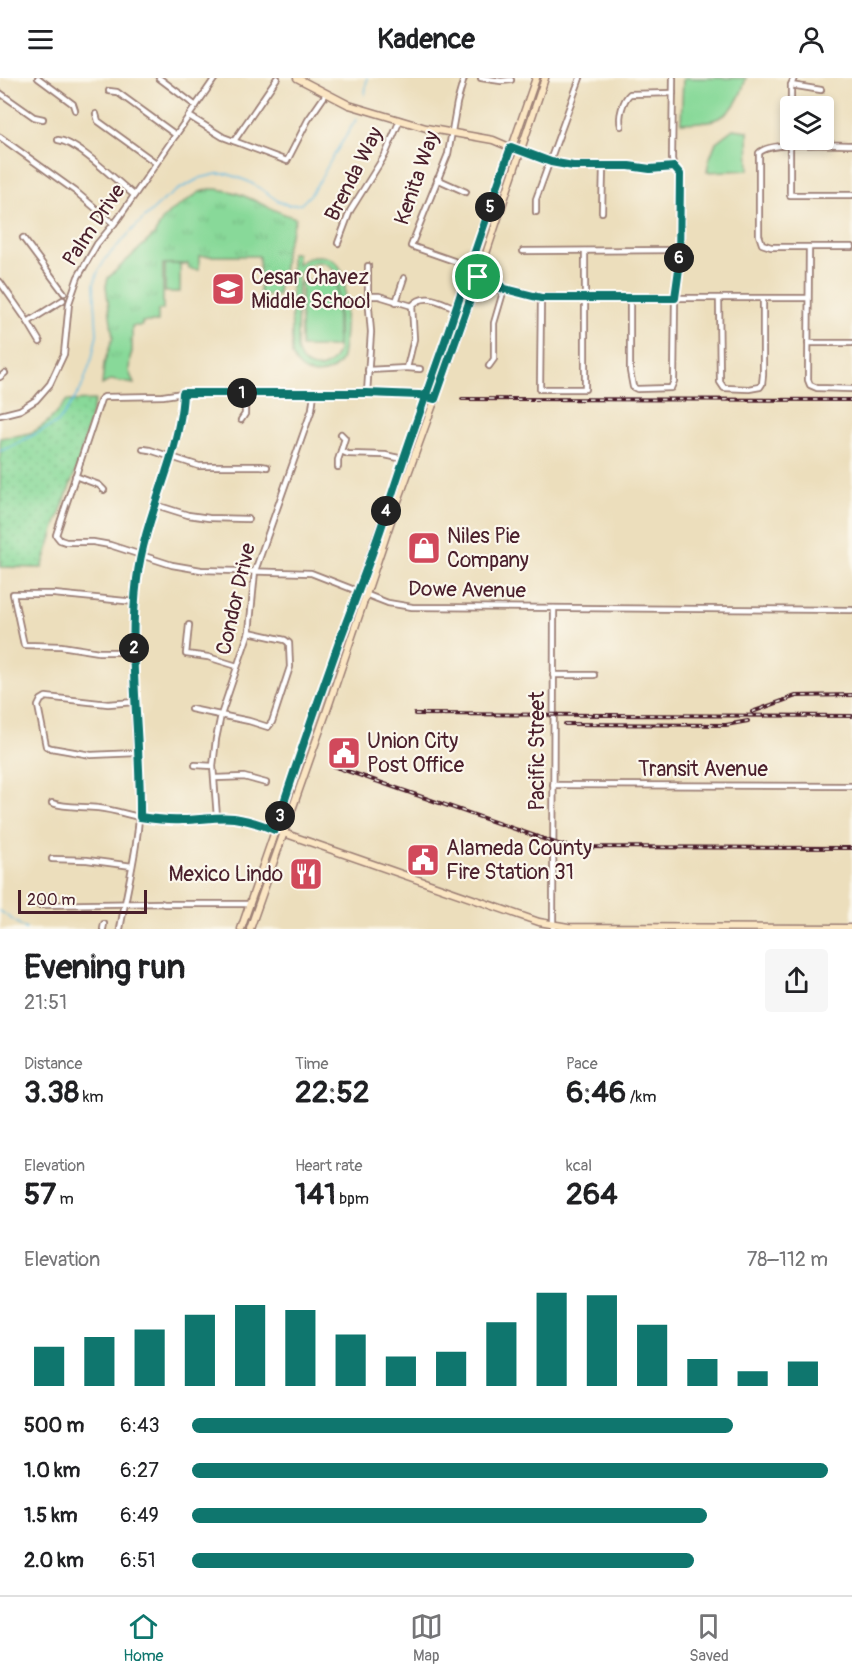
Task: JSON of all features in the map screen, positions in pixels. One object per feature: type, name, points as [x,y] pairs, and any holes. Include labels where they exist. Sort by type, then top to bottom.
[{"type":"main road","points":[[297,78],[350,105],[426,128],[493,140],[519,151]]},
{"type":"main road","points":[[241,929],[536,78]]},
{"type":"main road","points":[[250,929],[477,280],[545,78]]},
{"type":"main road","points":[[275,830],[553,927],[852,928]]},
{"type":"street","points":[[38,78],[74,104],[75,110]]},
{"type":"street","points":[[159,78],[196,106]]},
{"type":"street","name":"Palm Drive","points":[[0,415],[20,410],[36,400],[50,384],[64,354],[69,303],[78,277],[92,253],[215,78]]},
{"type":"street","points":[[234,141],[277,78]]},
{"type":"street","name":"Kenita Way","points":[[454,261],[411,246],[448,154],[464,78]]},
{"type":"street","points":[[481,78],[511,80]]},
{"type":"street","points":[[536,212],[536,199],[580,78]]},
{"type":"street","points":[[630,297],[630,378],[633,387],[671,388],[674,381],[675,298],[680,250],[680,174],[674,167],[672,159],[673,78]]},
{"type":"street","points":[[791,96],[794,78]]},
{"type":"street","points":[[791,86],[821,90]]},
{"type":"street","points":[[109,90],[117,92],[176,135]]},
{"type":"street","points":[[0,93],[34,117],[43,119]]},
{"type":"street","points":[[621,126],[619,120],[627,96],[630,94],[673,93]]},
{"type":"street","points":[[189,116],[224,137],[287,161],[308,120],[326,94]]},
{"type":"street","points":[[96,114],[98,121],[156,163]]},
{"type":"street","name":"Brenda Way","points":[[338,243],[350,211],[385,154],[400,120]]},
{"type":"street","points":[[0,137],[114,224]]},
{"type":"street","points":[[58,140],[65,141],[94,161],[134,195]]},
{"type":"street","points":[[834,145],[852,145]]},
{"type":"street","points":[[780,146],[769,147],[759,153],[759,240],[771,248],[852,247]]},
{"type":"street","points":[[790,150],[790,195],[852,195]]},
{"type":"street","points":[[519,151],[551,162],[573,166],[629,166],[650,169],[674,167]]},
{"type":"street","points":[[602,213],[603,167]]},
{"type":"street","points":[[437,179],[466,192]]},
{"type":"street","points":[[23,238],[64,293]]},
{"type":"street","points":[[808,248],[808,380],[810,386],[817,388],[852,389]]},
{"type":"street","points":[[523,251],[680,250]]},
{"type":"street","points":[[541,298],[540,390],[585,388],[585,251]]},
{"type":"street","points":[[367,393],[371,332],[368,266]]},
{"type":"street","points":[[396,302],[404,278]]},
{"type":"street","points":[[477,280],[499,290],[503,288],[541,298],[807,298]]},
{"type":"street","points":[[0,282],[40,342]]},
{"type":"street","points":[[489,366],[494,359],[494,323],[503,288]]},
{"type":"street","name":"Palm Drive","points":[[63,300],[64,293],[71,293]]},
{"type":"street","points":[[368,296],[379,296],[412,306]]},
{"type":"street","points":[[407,369],[414,339],[412,306],[419,299],[424,298],[456,308]]},
{"type":"street","points":[[719,299],[720,382],[724,388],[749,389],[760,387],[764,375],[763,299]]},
{"type":"street","points":[[28,322],[63,300],[69,303]]},
{"type":"street","points":[[808,343],[852,343]]},
{"type":"street","points":[[368,370],[420,369]]},
{"type":"street","points":[[104,489],[75,476],[101,399],[107,396],[163,396],[183,393],[367,393],[425,396],[435,399]]},
{"type":"street","points":[[120,929],[140,817],[134,652],[137,576],[147,532],[179,431],[183,393]]},
{"type":"street","points":[[241,420],[245,414],[245,393]]},
{"type":"street","name":"Condor Drive","points":[[217,817],[213,766],[221,715],[249,632],[255,571],[312,409],[314,393]]},
{"type":"street","points":[[338,468],[338,460],[345,438],[341,434]]},
{"type":"street","points":[[143,449],[200,466],[267,467]]},
{"type":"street","points":[[341,451],[348,454],[385,454],[403,459]]},
{"type":"street","name":"Dowe Avenue","points":[[75,476],[56,530],[57,538],[60,540],[71,543],[103,543],[172,565],[201,570],[311,573],[396,605],[412,608],[852,610]]},
{"type":"street","points":[[156,505],[199,517],[248,519]]},
{"type":"street","points":[[134,652],[99,652],[61,646],[24,645],[13,594],[54,594],[135,602]]},
{"type":"street","name":"Pacific Street","points":[[553,927],[554,608]]},
{"type":"street","points":[[189,625],[186,654],[208,657],[237,666]]},
{"type":"street","points":[[191,709],[268,727],[272,722],[290,667],[289,643],[285,640],[249,632]]},
{"type":"street","points":[[553,675],[594,675]]},
{"type":"street","points":[[135,702],[108,704],[46,697],[40,700],[39,706],[46,746],[91,755],[137,753]]},
{"type":"street","points":[[195,765],[213,766]]},
{"type":"street","points":[[215,778],[244,777],[266,783]]},
{"type":"street","name":"Transit Avenue","points":[[553,785],[852,786]]},
{"type":"street","points":[[52,803],[60,806],[99,808],[158,820],[235,818],[275,830]]},
{"type":"street","points":[[52,859],[87,860],[132,866]]},
{"type":"street","points":[[39,905],[249,904]]},
{"type":"green space","points":[[683,78],[746,78],[737,102],[724,116],[706,122],[681,123]]},
{"type":"green space","points":[[733,129],[748,131],[749,170],[707,172],[716,142]]},
{"type":"green space","points":[[210,189],[233,192],[296,218],[285,251],[278,295],[260,295],[259,256],[199,256],[199,270],[189,269],[188,264],[163,264],[163,310],[158,310],[158,322],[142,322],[142,326],[132,326],[129,371],[134,384],[111,380],[102,385],[104,364],[113,337],[106,286],[108,278],[154,235],[170,212],[200,192]]},
{"type":"green space","points":[[291,253],[297,253],[297,265],[316,256],[329,258],[340,267],[344,281],[345,333],[340,362],[330,371],[316,374],[301,368],[292,355]],"holes":[[[316,262],[325,263],[331,268],[338,282],[338,350],[329,364],[316,368],[304,363],[297,348],[298,276],[307,265]]]},
{"type":"green space","points":[[165,264],[180,264],[180,292],[165,292]]},
{"type":"green space","points":[[301,281],[337,281],[337,347],[301,347]]},
{"type":"green space","points":[[67,400],[95,400],[77,467],[42,568],[0,567],[0,438],[33,432],[52,418]]},
{"type":"waterway","points":[[365,95],[367,78]]},
{"type":"waterway","points":[[0,451],[57,423],[81,389],[92,358],[97,334],[94,284],[98,272],[106,258],[137,225],[176,191],[200,178],[217,174],[228,174],[247,181],[288,205],[301,204],[320,180],[357,118]]},
{"type":"waterway","points":[[0,911],[26,929]]},
{"type":"railway","points":[[462,399],[852,400]]},
{"type":"railway","points":[[752,712],[796,696],[852,695]]},
{"type":"railway","points":[[415,714],[852,716]]},
{"type":"railway","points":[[565,724],[726,725],[748,721]]},
{"type":"railway","points":[[333,766],[572,847],[852,848]]},
{"type":"place","name":"Cesar Chavez Middle School","points":[[228,289]]},
{"type":"place","name":"Niles Pie Company","points":[[424,548]]},
{"type":"place","name":"Union City Post Office","points":[[344,753]]},
{"type":"place","name":"Alameda County Fire Station 31","points":[[423,860]]},
{"type":"place","name":"Mexico Lindo","points":[[306,874]]},
{"type":"route","points":[[478,277],[435,399],[425,396],[419,395],[367,393],[183,393],[179,431],[147,532],[137,576],[134,652],[140,817],[158,820],[235,818],[275,830],[386,513],[392,490],[417,421],[425,396],[429,384],[445,341],[511,147],[551,162],[573,166],[629,166],[650,169],[674,167],[680,174],[679,269],[675,298],[541,298],[501,288],[501,285],[478,277]]}]
